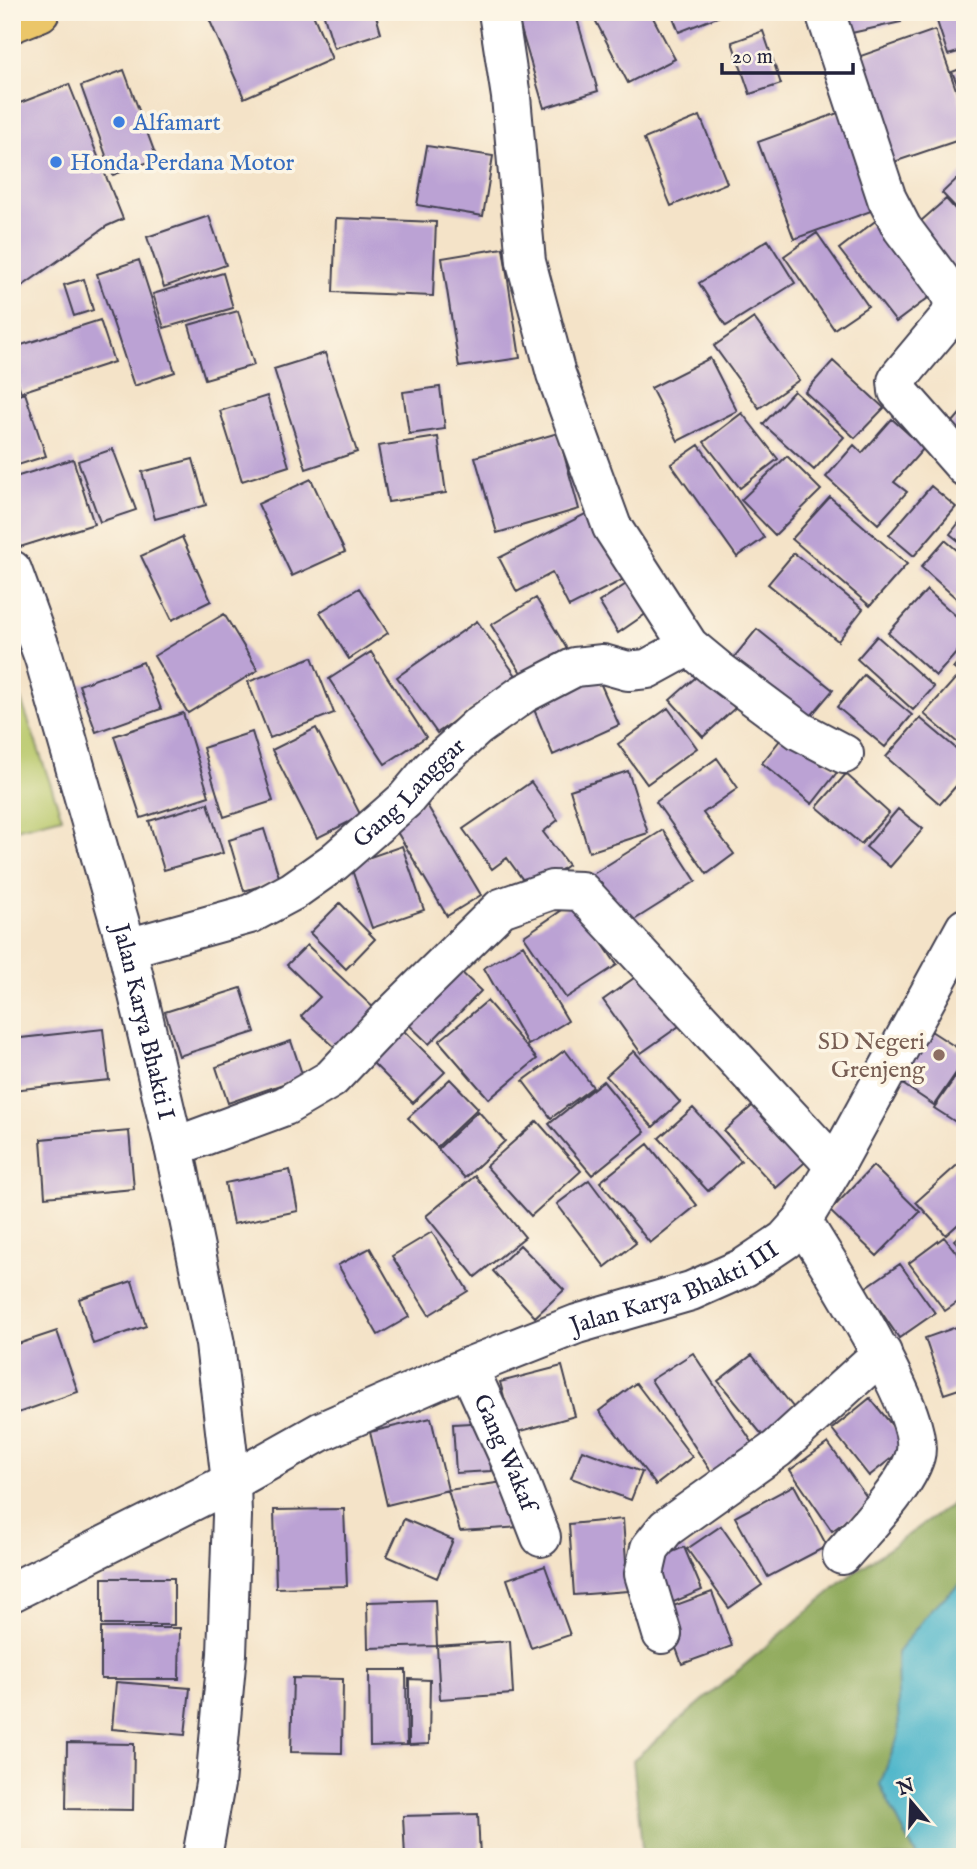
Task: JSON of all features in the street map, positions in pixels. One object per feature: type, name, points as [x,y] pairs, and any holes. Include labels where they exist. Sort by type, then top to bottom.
[{"type":"main road","points":[[12,23],[40,12]]},
{"type":"street","points":[[498,12],[511,97],[526,262],[556,374],[612,527],[689,646],[800,731],[844,754]]},
{"type":"street","points":[[825,12],[887,199],[902,228],[947,288],[953,301],[951,315],[900,376],[897,382],[898,391],[965,467]]},
{"type":"street","name":"Jalan Karya Bhakti I","points":[[12,570],[44,658],[127,948],[174,1147],[215,1344],[232,1482],[232,1516],[227,1654],[215,1784],[202,1857]]},
{"type":"street","name":"Gang Langgar","points":[[127,948],[250,914],[293,891],[334,863],[405,800],[431,769],[477,727],[523,694],[575,667],[603,664],[628,670],[647,669],[689,646]]},
{"type":"street","points":[[174,1147],[285,1106],[331,1079],[501,908],[552,890],[581,891],[835,1166]]},
{"type":"street","name":"Jalan Karya Bhakti III","points":[[12,1592],[232,1482],[320,1432],[468,1367],[577,1324],[691,1291],[745,1266],[785,1240],[803,1222],[965,928]]},
{"type":"street","points":[[803,1222],[882,1353],[915,1433],[916,1453],[908,1474],[842,1555]]},
{"type":"street","points":[[662,1634],[644,1574],[650,1548],[666,1528],[776,1449],[882,1353]]},
{"type":"street","name":"Gang Wakaf","points":[[468,1367],[541,1537]]},
{"type":"green space","points":[[12,674],[62,817],[12,830]]},
{"type":"green space","points":[[965,1495],[965,1580],[932,1608],[897,1653],[899,1734],[880,1785],[917,1857],[643,1857],[633,1760],[848,1577]]},
{"type":"water","points":[[965,1580],[965,1857],[917,1857],[880,1785],[899,1734],[897,1653],[932,1608]]},
{"type":"building","points":[[206,12],[312,12],[332,59],[244,98]]},
{"type":"building","points":[[323,12],[375,12],[381,33],[334,48]]},
{"type":"building","points":[[516,12],[575,12],[598,91],[544,108]]},
{"type":"building","points":[[591,12],[650,12],[675,59],[628,83]]},
{"type":"building","points":[[671,12],[730,12],[679,32]]},
{"type":"building","points":[[833,12],[899,12],[901,22],[838,36]]},
{"type":"building","points":[[934,12],[965,12],[965,50],[948,55]]},
{"type":"building","points":[[935,30],[965,115],[965,138],[888,164],[852,59]]},
{"type":"building","points":[[763,31],[781,84],[750,94],[732,42]]},
{"type":"building","points":[[965,67],[965,101],[952,72]]},
{"type":"building","name":"Alfamart","points":[[124,70],[157,159],[113,175],[81,86]]},
{"type":"building","name":"Honda Perdana Motor","points":[[69,84],[123,219],[107,226],[21,287],[12,262],[12,106]]},
{"type":"building","points":[[846,110],[882,207],[794,239],[758,142]]},
{"type":"building","points":[[700,116],[727,183],[671,206],[644,139]]},
{"type":"building","points":[[427,146],[493,156],[483,216],[417,205]]},
{"type":"building","points":[[965,171],[965,217],[942,193]]},
{"type":"building","points":[[946,199],[965,220],[965,287],[913,228]]},
{"type":"building","points":[[887,212],[944,286],[896,322],[839,249]]},
{"type":"building","points":[[209,216],[226,265],[164,287],[147,237]]},
{"type":"building","points":[[336,218],[436,222],[433,296],[333,292]]},
{"type":"building","points":[[817,233],[868,306],[834,329],[784,256]]},
{"type":"building","points":[[768,240],[795,283],[726,326],[699,283]]},
{"type":"building","points":[[503,248],[520,358],[459,367],[442,258]]},
{"type":"building","points":[[139,260],[175,372],[134,386],[97,274]]},
{"type":"building","points":[[223,273],[233,308],[164,328],[153,294]]},
{"type":"building","points":[[84,279],[93,310],[74,316],[64,285]]},
{"type":"building","points":[[238,311],[254,365],[205,379],[189,325]]},
{"type":"building","points":[[754,318],[799,380],[759,408],[714,346]]},
{"type":"building","points":[[100,320],[114,362],[21,392],[12,365],[12,348]]},
{"type":"building","points":[[325,353],[357,452],[306,469],[274,369]]},
{"type":"building","points":[[710,358],[737,411],[678,441],[651,388]]},
{"type":"building","points":[[833,361],[884,408],[855,438],[805,392]]},
{"type":"building","points":[[440,387],[445,429],[409,434],[403,392]]},
{"type":"building","points":[[794,391],[844,437],[814,470],[763,424]]},
{"type":"building","points":[[25,393],[46,456],[12,467],[12,397]]},
{"type":"building","points":[[267,396],[289,466],[242,481],[220,411]]},
{"type":"building","points":[[965,408],[965,459],[940,437]]},
{"type":"building","points":[[742,413],[778,459],[740,488],[704,442]]},
{"type":"building","points":[[892,419],[924,448],[894,482],[907,492],[878,524],[826,477],[854,445],[862,453]]},
{"type":"building","points":[[558,433],[579,509],[497,533],[475,457]]},
{"type":"building","points":[[438,437],[446,493],[388,502],[378,446]]},
{"type":"building","points":[[699,445],[764,538],[737,557],[671,464]]},
{"type":"building","points":[[113,449],[136,510],[100,522],[78,461]]},
{"type":"building","points":[[787,456],[821,490],[775,535],[741,500]]},
{"type":"building","points":[[73,459],[94,524],[20,547],[12,523],[12,478]]},
{"type":"building","points":[[193,459],[206,505],[155,519],[142,472]]},
{"type":"building","points":[[311,479],[345,552],[292,576],[258,504]]},
{"type":"building","points":[[931,486],[956,507],[914,556],[889,535]]},
{"type":"building","points":[[830,497],[907,564],[870,606],[792,539]]},
{"type":"building","points":[[599,507],[634,574],[569,607],[552,573],[517,592],[499,558]]},
{"type":"building","points":[[965,515],[965,546],[950,534]]},
{"type":"building","points":[[182,537],[211,601],[172,620],[141,556]]},
{"type":"building","points":[[945,540],[965,557],[965,606],[921,567]]},
{"type":"building","points":[[794,553],[863,609],[838,641],[768,584]]},
{"type":"building","points":[[631,581],[650,611],[618,633],[599,602]]},
{"type":"building","points":[[359,588],[388,633],[349,659],[320,612]]},
{"type":"building","points":[[927,590],[965,624],[965,643],[936,676],[888,633]]},
{"type":"building","points":[[536,598],[567,649],[523,676],[491,625]]},
{"type":"building","points":[[224,614],[258,670],[188,713],[154,656]]},
{"type":"building","points":[[477,621],[517,677],[437,733],[397,677]]},
{"type":"building","points":[[757,629],[833,690],[805,723],[730,662]]},
{"type":"building","points":[[877,636],[934,687],[913,710],[857,659]]},
{"type":"building","points":[[371,652],[426,737],[385,764],[329,679]]},
{"type":"building","points":[[965,653],[965,677],[953,668]]},
{"type":"building","points":[[312,657],[334,713],[270,738],[248,682]]},
{"type":"building","points":[[143,662],[161,709],[96,732],[79,685]]},
{"type":"building","points":[[703,671],[735,708],[703,737],[670,700]]},
{"type":"building","points":[[864,675],[912,715],[885,747],[837,707]]},
{"type":"building","points":[[598,678],[619,725],[553,755],[533,707]]},
{"type":"building","points":[[955,679],[965,687],[965,749],[924,714]]},
{"type":"building","points":[[668,708],[697,748],[647,784],[618,744]]},
{"type":"building","points":[[183,713],[209,796],[141,818],[114,736]]},
{"type":"building","points":[[920,718],[965,756],[965,776],[940,804],[886,757]]},
{"type":"building","points":[[316,728],[361,816],[317,838],[272,750]]},
{"type":"building","points":[[788,730],[838,771],[812,804],[762,763]]},
{"type":"building","points":[[252,732],[273,801],[224,817],[203,748]]},
{"type":"building","points":[[717,758],[738,788],[703,813],[734,854],[707,874],[656,802]]},
{"type":"building","points":[[628,771],[648,833],[589,852],[570,790]]},
{"type":"building","points":[[846,774],[889,813],[861,844],[817,807]]},
{"type":"building","points":[[531,782],[558,820],[543,832],[568,865],[531,891],[507,858],[492,869],[463,829]]},
{"type":"building","points":[[424,800],[481,895],[447,916],[390,820]]},
{"type":"building","points":[[208,803],[223,853],[164,870],[149,821]]},
{"type":"building","points":[[898,809],[923,829],[890,867],[866,847]]},
{"type":"building","points":[[264,829],[280,880],[244,891],[229,840]]},
{"type":"building","points":[[663,830],[696,881],[623,927],[590,876]]},
{"type":"building","points":[[402,846],[424,910],[372,928],[350,864]]},
{"type":"building","points":[[574,902],[617,965],[566,998],[524,936]]},
{"type":"building","points":[[340,903],[375,939],[346,969],[310,933]]},
{"type":"building","points":[[307,945],[377,1011],[339,1051],[301,1016],[320,997],[287,965]]},
{"type":"building","points":[[523,945],[568,1021],[528,1045],[484,968]]},
{"type":"building","points":[[453,964],[481,991],[429,1044],[401,1017]]},
{"type":"building","points":[[644,971],[682,1024],[641,1053],[603,1000]]},
{"type":"building","points":[[241,988],[255,1032],[179,1056],[165,1012]]},
{"type":"building","points":[[487,1001],[537,1059],[489,1099],[439,1041]]},
{"type":"building","points":[[399,1026],[445,1072],[413,1103],[367,1057]]},
{"type":"building","points":[[103,1029],[109,1080],[12,1090],[12,1039]]},
{"type":"building","points":[[931,1031],[965,1053],[965,1060],[934,1105],[904,1085],[906,1082],[902,1080],[904,1071]]},
{"type":"building","points":[[291,1041],[303,1077],[228,1103],[216,1067]]},
{"type":"building","points":[[565,1050],[593,1087],[551,1118],[523,1081]]},
{"type":"building","points":[[634,1051],[680,1102],[653,1127],[606,1076]]},
{"type":"building","points":[[965,1063],[965,1128],[934,1108]]},
{"type":"building","points":[[450,1079],[478,1108],[437,1147],[408,1118]]},
{"type":"building","points":[[603,1081],[645,1132],[592,1175],[549,1124]]},
{"type":"building","points":[[760,1099],[812,1156],[776,1188],[724,1131]]},
{"type":"building","points":[[693,1108],[741,1161],[708,1191],[659,1138]]},
{"type":"building","points":[[478,1111],[505,1141],[465,1178],[438,1149]]},
{"type":"building","points":[[537,1121],[581,1171],[531,1216],[486,1166]]},
{"type":"building","points":[[129,1131],[134,1189],[45,1197],[41,1139]]},
{"type":"building","points":[[648,1144],[697,1205],[650,1243],[600,1182]]},
{"type":"building","points":[[965,1158],[965,1218],[946,1235],[916,1202]]},
{"type":"building","points":[[873,1166],[920,1212],[877,1256],[830,1211]]},
{"type":"building","points":[[290,1170],[298,1211],[233,1224],[225,1183]]},
{"type":"building","points":[[475,1176],[525,1237],[475,1277],[426,1216]]},
{"type":"building","points":[[589,1180],[636,1243],[605,1267],[557,1204]]},
{"type":"building","points":[[965,1230],[965,1252],[954,1240]]},
{"type":"building","points":[[432,1232],[468,1291],[429,1315],[392,1256]]},
{"type":"building","points":[[944,1237],[965,1264],[965,1297],[945,1311],[909,1263]]},
{"type":"building","points":[[520,1245],[564,1290],[535,1317],[493,1271]]},
{"type":"building","points":[[370,1248],[409,1317],[378,1335],[338,1265]]},
{"type":"building","points":[[900,1264],[935,1313],[899,1338],[865,1288]]},
{"type":"building","points":[[132,1281],[146,1326],[93,1344],[79,1299]]},
{"type":"building","points":[[965,1324],[965,1387],[944,1394],[925,1338]]},
{"type":"building","points":[[57,1331],[78,1392],[12,1415],[12,1346]]},
{"type":"building","points":[[693,1353],[754,1445],[712,1473],[651,1380]]},
{"type":"building","points":[[752,1355],[797,1412],[764,1437],[718,1381]]},
{"type":"building","points":[[562,1366],[575,1416],[514,1433],[500,1382]]},
{"type":"building","points":[[636,1383],[692,1457],[656,1485],[599,1411]]},
{"type":"building","points":[[870,1398],[908,1445],[869,1476],[832,1429]]},
{"type":"building","points":[[431,1418],[448,1490],[387,1505],[370,1432]]},
{"type":"building","points":[[489,1422],[491,1471],[456,1473],[453,1424]]},
{"type":"building","points":[[828,1443],[871,1503],[832,1531],[790,1470]]},
{"type":"building","points":[[582,1450],[642,1472],[631,1500],[571,1478]]},
{"type":"building","points":[[517,1480],[520,1527],[460,1531],[448,1490]]},
{"type":"building","points":[[794,1485],[827,1546],[768,1577],[735,1517]]},
{"type":"building","points":[[344,1509],[347,1586],[276,1588],[274,1510]]},
{"type":"building","points":[[404,1519],[453,1540],[437,1578],[387,1556]]},
{"type":"building","points":[[623,1519],[628,1591],[574,1595],[569,1524]]},
{"type":"building","points":[[721,1526],[762,1585],[729,1608],[687,1549]]},
{"type":"building","points":[[684,1547],[702,1590],[669,1604],[651,1561]]},
{"type":"building","points":[[545,1566],[570,1635],[531,1648],[507,1579]]},
{"type":"building","points":[[102,1578],[174,1578],[174,1625],[102,1625]]},
{"type":"building","points":[[712,1592],[732,1646],[682,1664],[662,1610]]},
{"type":"building","points":[[435,1600],[437,1646],[368,1648],[367,1602]]},
{"type":"building","points":[[101,1628],[180,1628],[179,1679],[101,1679]]},
{"type":"building","points":[[510,1641],[513,1694],[440,1699],[437,1646]]},
{"type":"building","points":[[369,1670],[406,1670],[407,1745],[370,1746]]},
{"type":"building","points":[[293,1678],[343,1679],[342,1753],[291,1752]]},
{"type":"building","points":[[409,1679],[430,1680],[429,1744],[409,1745]]},
{"type":"building","points":[[116,1682],[190,1688],[185,1735],[112,1729]]},
{"type":"building","points":[[67,1743],[134,1744],[133,1810],[66,1809]]},
{"type":"building","points":[[478,1814],[480,1857],[405,1857],[403,1816]]},
{"type":"place","name":"Alfamart","points":[[119,122]]},
{"type":"place","name":"Honda Perdana Motor","points":[[56,162]]},
{"type":"place","name":"SD Negeri Grenjeng","points":[[939,1055]]}]
